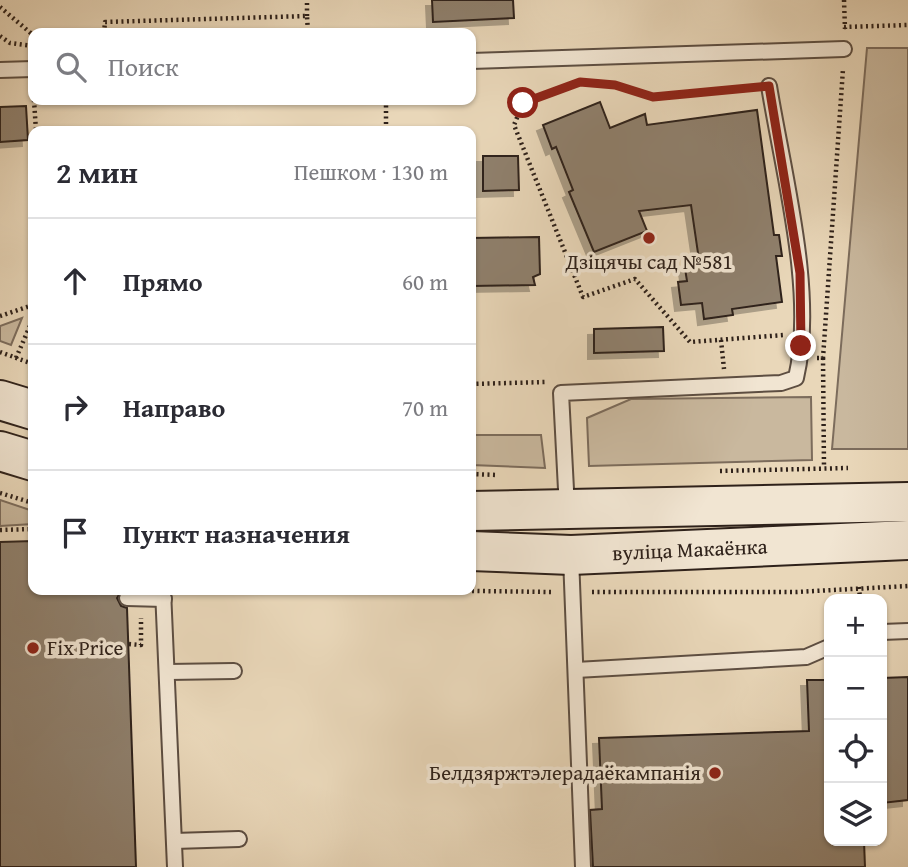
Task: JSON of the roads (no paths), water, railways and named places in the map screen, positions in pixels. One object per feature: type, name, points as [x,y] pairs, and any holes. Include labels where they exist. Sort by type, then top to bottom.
[{"type":"street","points":[[0,400],[28,408]]},
{"type":"street","points":[[0,451],[28,459]]},
{"type":"street","name":"вуліца Макаёнка","points":[[476,511],[908,502]]},
{"type":"street","points":[[568,509],[571,555]]},
{"type":"street","name":"вуліца Макаёнка","points":[[476,551],[571,555],[908,540]]},
{"type":"lane","points":[[476,61],[844,49]]},
{"type":"lane","points":[[0,70],[28,69]]},
{"type":"lane","points":[[568,509],[561,393],[781,383],[796,378],[801,357],[802,334],[800,273],[769,86]]},
{"type":"lane","points":[[571,555],[583,867]]},
{"type":"lane","points":[[134,598],[156,595]]},
{"type":"lane","points":[[163,595],[175,867]]},
{"type":"lane","points":[[887,632],[908,631]]},
{"type":"lane","points":[[576,670],[806,657],[824,649]]},
{"type":"lane","points":[[168,672],[234,671]]},
{"type":"lane","points":[[174,841],[239,839]]},
{"type":"place","name":"Дзіцячы сад №581","points":[[649,238]]},
{"type":"place","name":"Fix Price","points":[[33,648]]},
{"type":"place","name":"Белдзяржтэлерадаёкампанія","points":[[715,773]]}]
